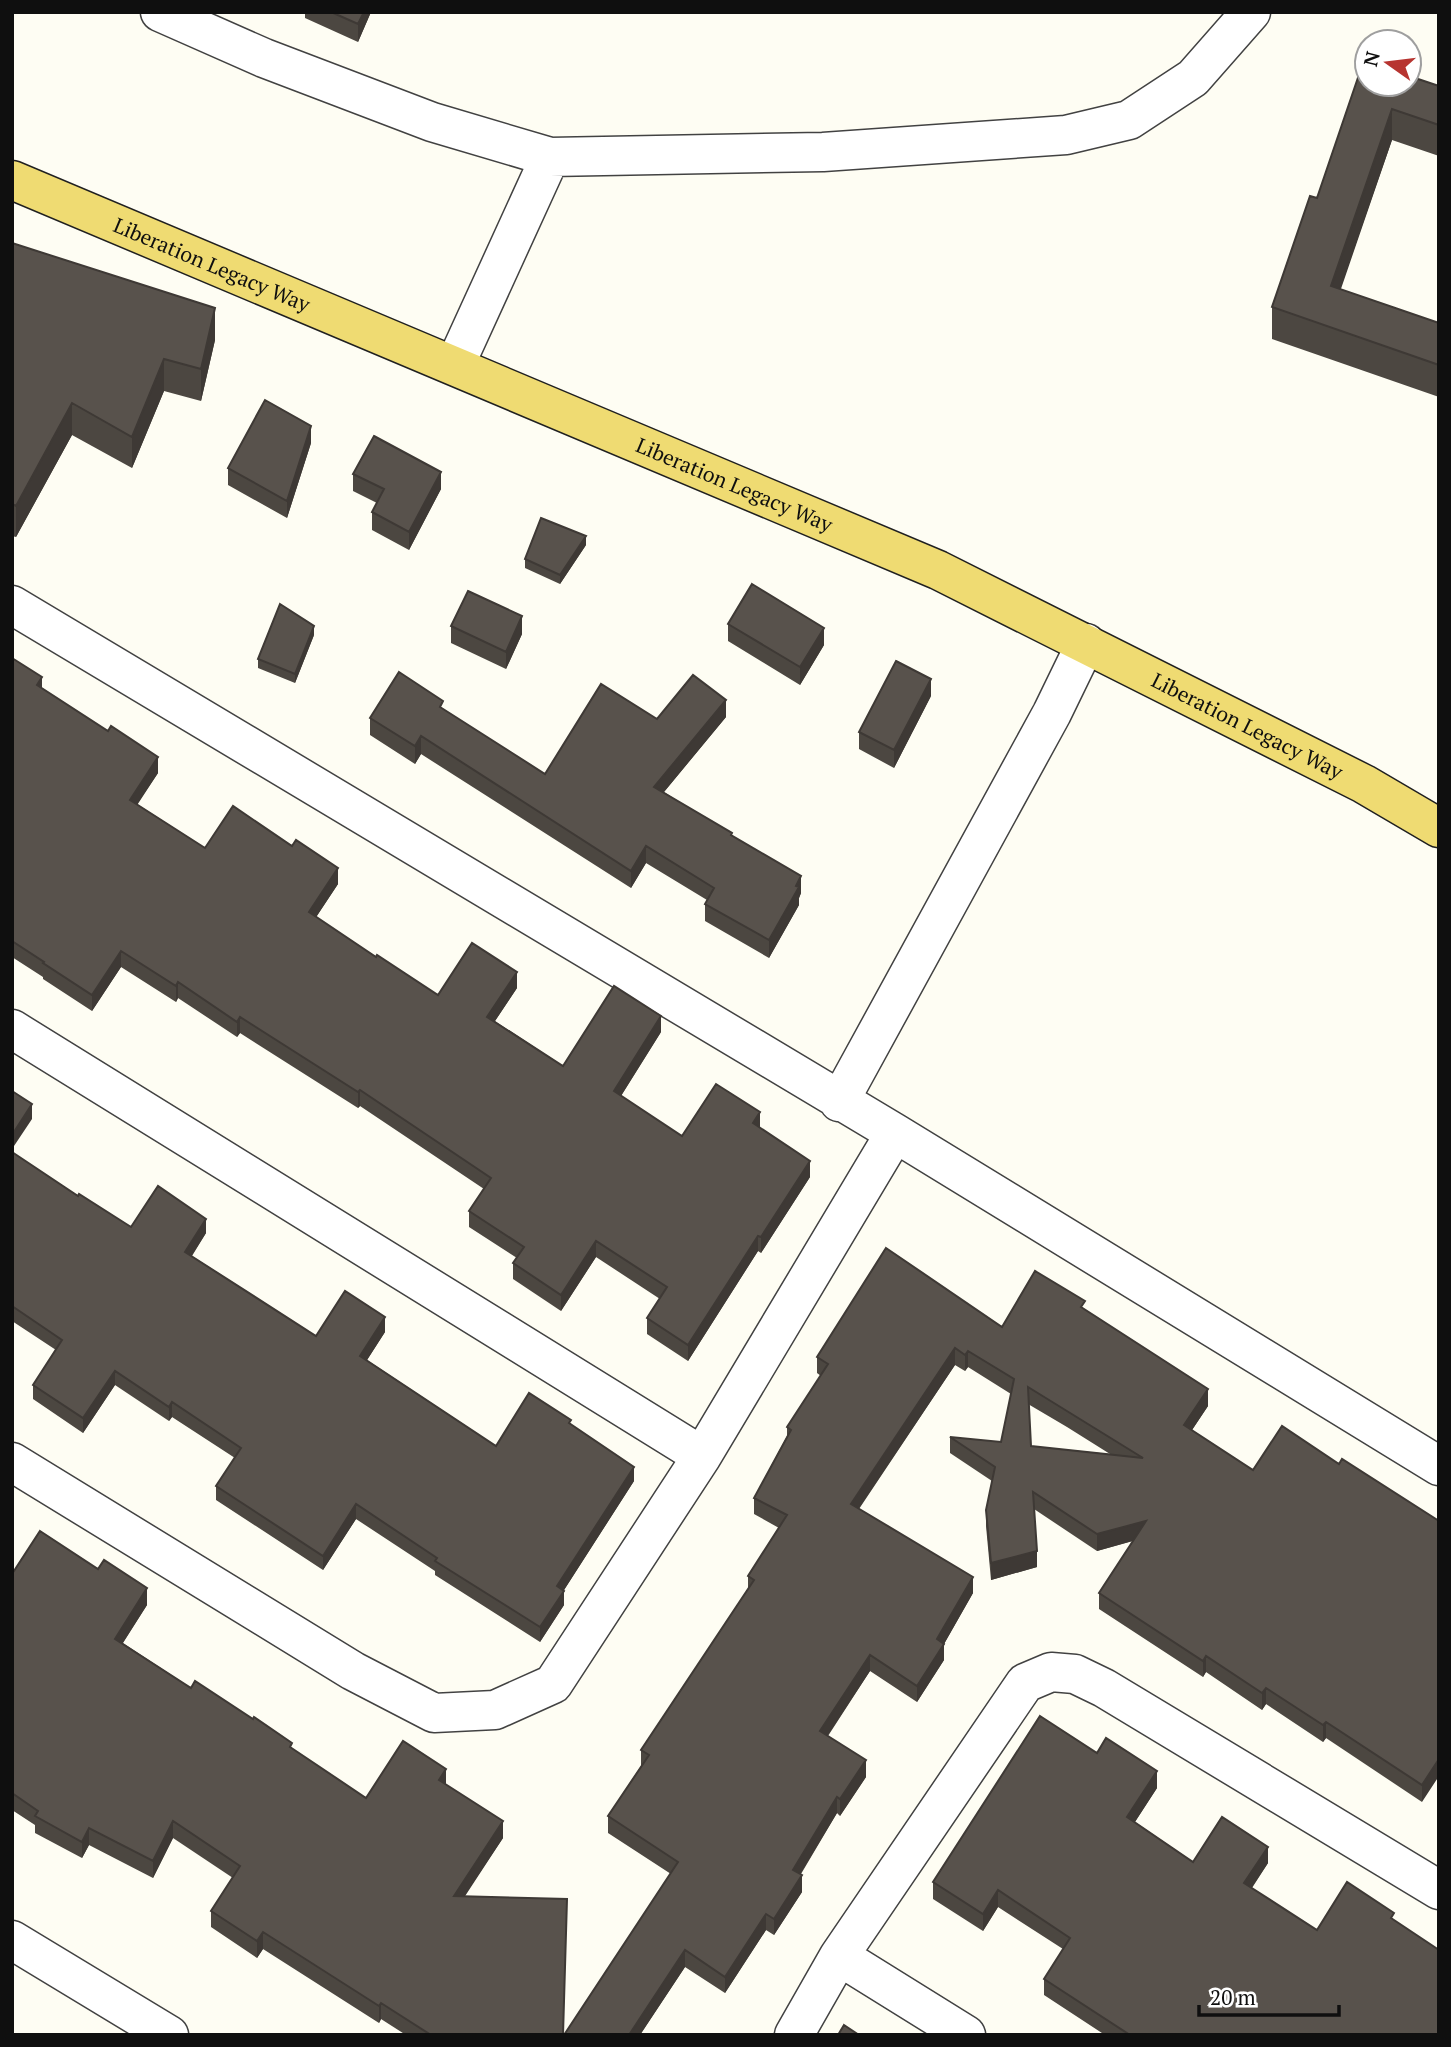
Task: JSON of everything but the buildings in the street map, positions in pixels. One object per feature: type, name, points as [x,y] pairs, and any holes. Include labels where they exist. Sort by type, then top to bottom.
[{"type":"main road","name":"Liberation Legacy Way","points":[[12,180],[937,570],[1364,784],[1439,828]]},
{"type":"street","points":[[160,12],[264,58],[432,122],[551,158],[823,152],[1066,135],[1129,120],[1194,78],[1251,12]]},
{"type":"street","points":[[455,365],[551,158]]},
{"type":"street","points":[[12,605],[839,1102],[895,1133],[1439,1466]]},
{"type":"street","points":[[839,1102],[1052,713],[1086,643]]},
{"type":"street","points":[[12,1029],[702,1456]]},
{"type":"street","points":[[12,1462],[353,1671],[434,1713],[495,1710],[553,1684],[702,1456],[895,1133]]},
{"type":"street","points":[[794,2035],[839,1956],[1025,1683],[1051,1672],[1075,1674],[1104,1688],[1439,1890]]},
{"type":"street","points":[[12,1941],[152,2031]]},
{"type":"street","points":[[839,1956],[966,2035]]}]
